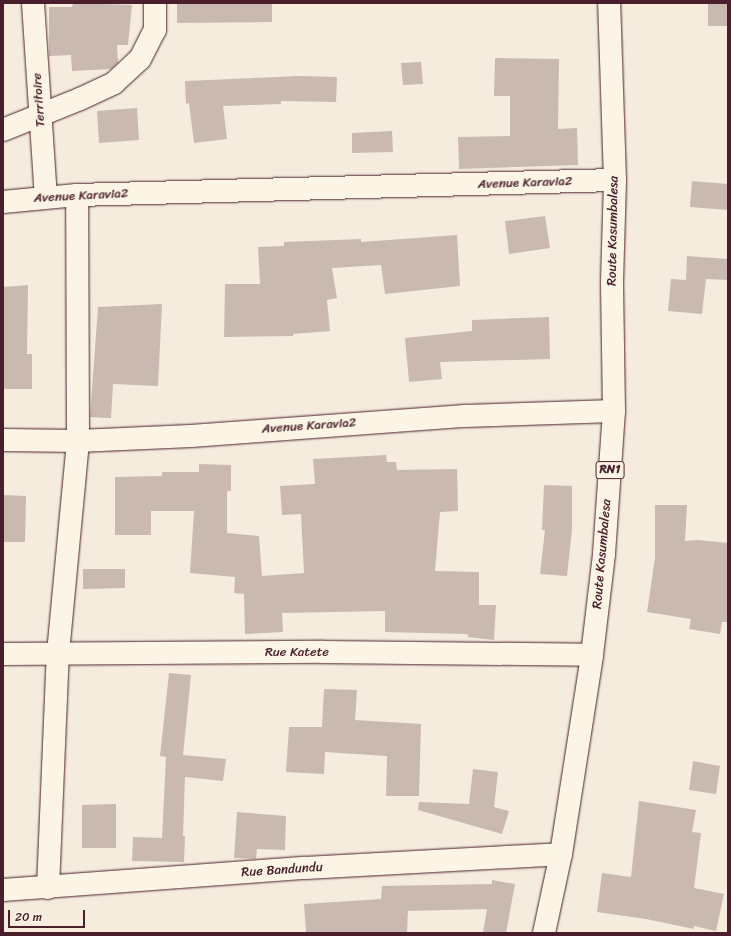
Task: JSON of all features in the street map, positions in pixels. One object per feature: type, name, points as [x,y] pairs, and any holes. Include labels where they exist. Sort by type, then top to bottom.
[{"type":"main road","name":"Territoire","points":[[33,3],[46,198]]},
{"type":"main road","points":[[3,130],[114,83],[140,59],[155,30],[156,3]]},
{"type":"main road","name":"Route Kasumbalesa","points":[[544,933],[562,854],[592,655],[604,554],[614,411],[612,282],[614,180],[609,3]]},
{"type":"main road","name":"Avenue Karavia2","points":[[3,202],[77,195],[614,180]]},
{"type":"main road","points":[[48,888],[58,653],[78,441],[77,195]]},
{"type":"main road","name":"Avenue Karavia2","points":[[3,440],[78,441],[191,436],[465,416],[614,411]]},
{"type":"main road","name":"Rue Katete","points":[[3,654],[323,652],[592,655]]},
{"type":"main road","name":"Rue Bandundu","points":[[3,890],[48,888],[305,868],[562,854]]},
{"type":"building","points":[[73,3],[132,5],[128,45],[117,45],[118,63],[111,69],[72,71],[71,55],[49,56],[49,7],[72,7]]},
{"type":"building","points":[[177,3],[272,3],[272,22],[177,23]]},
{"type":"building","points":[[708,3],[728,3],[728,26],[708,26]]},
{"type":"building","points":[[495,58],[559,59],[558,129],[577,128],[578,165],[459,169],[458,137],[510,136],[510,96],[494,96]]},
{"type":"building","points":[[421,62],[423,84],[403,85],[401,63]]},
{"type":"building","points":[[299,76],[337,77],[336,102],[281,101],[281,104],[223,106],[227,139],[194,143],[189,103],[186,104],[185,81]]},
{"type":"building","points":[[137,108],[139,140],[99,143],[97,111]]},
{"type":"building","points":[[392,131],[393,152],[352,153],[352,133]]},
{"type":"building","points":[[692,181],[728,184],[728,210],[690,207]]},
{"type":"building","points":[[545,216],[550,248],[509,254],[505,221]]},
{"type":"building","points":[[457,235],[460,286],[385,294],[381,265],[332,268],[337,298],[327,300],[330,331],[293,334],[293,336],[224,337],[225,284],[260,284],[258,247],[284,246],[284,242],[361,239],[361,242]]},
{"type":"building","points":[[687,256],[728,259],[728,280],[706,279],[702,314],[668,311],[671,279],[686,280]]},
{"type":"building","points":[[28,285],[27,354],[32,354],[32,389],[3,389],[3,287]]},
{"type":"building","points":[[162,304],[158,386],[113,384],[111,418],[90,417],[98,307]]},
{"type":"building","points":[[549,317],[550,359],[440,362],[442,379],[409,382],[405,338],[472,331],[472,320]]},
{"type":"building","points":[[386,455],[387,462],[396,462],[397,470],[457,469],[458,511],[440,512],[435,571],[479,572],[479,605],[496,605],[494,640],[468,637],[468,634],[385,632],[385,611],[282,613],[283,632],[245,634],[244,594],[234,593],[235,577],[190,573],[194,511],[151,511],[151,535],[115,535],[115,477],[162,476],[162,472],[199,472],[199,464],[231,465],[231,491],[227,491],[227,533],[259,536],[262,576],[304,573],[301,514],[282,515],[280,486],[315,484],[313,459]]},
{"type":"building","points":[[544,485],[572,486],[572,530],[567,576],[540,574],[545,530],[542,530]]},
{"type":"building","points":[[3,495],[26,496],[25,542],[3,542]]},
{"type":"building","points":[[655,505],[687,505],[685,541],[698,540],[728,543],[728,622],[722,622],[720,634],[689,629],[691,619],[647,612],[655,558]]},
{"type":"building","points":[[83,569],[125,569],[125,588],[83,589]]},
{"type":"building","points":[[169,673],[191,675],[183,755],[226,759],[223,781],[185,777],[183,836],[185,836],[184,862],[132,861],[133,837],[162,838],[166,757],[160,756]]},
{"type":"building","points":[[324,689],[357,690],[355,720],[421,724],[419,796],[386,796],[387,756],[325,752],[324,774],[286,772],[289,727],[322,727]]},
{"type":"building","points":[[693,761],[720,766],[716,794],[689,790]]},
{"type":"building","points":[[473,769],[498,772],[494,807],[509,811],[502,834],[418,810],[419,802],[469,804]]},
{"type":"building","points":[[639,801],[696,810],[692,832],[701,833],[694,888],[724,894],[716,931],[694,926],[694,929],[646,919],[597,912],[602,873],[631,877]]},
{"type":"building","points":[[116,804],[116,848],[82,848],[82,805]]},
{"type":"building","points":[[237,812],[286,816],[285,850],[257,849],[256,859],[234,858]]},
{"type":"building","points":[[492,880],[515,884],[506,933],[483,933],[487,909],[408,911],[407,933],[306,933],[304,904],[381,899],[382,886],[492,884]]}]
